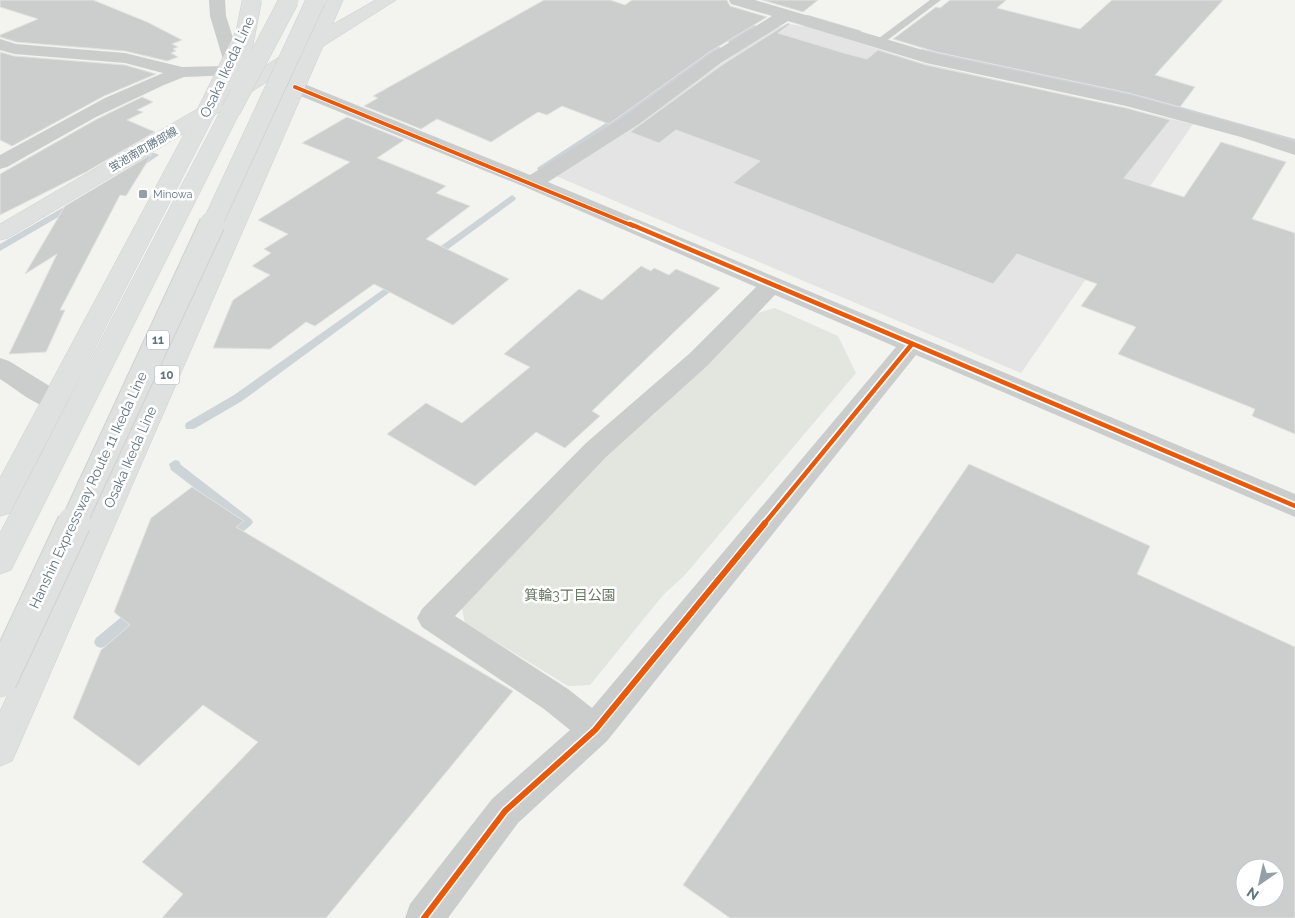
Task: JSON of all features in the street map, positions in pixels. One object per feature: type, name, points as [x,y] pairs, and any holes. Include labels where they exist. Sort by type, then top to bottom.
[{"type":"main road","points":[[231,110],[252,0]]},
{"type":"main road","name":"Osaka Ikeda Line","points":[[0,505],[230,67],[258,0]]},
{"type":"main road","points":[[0,562],[289,0]]},
{"type":"main road","name":"Hanshin Expressway Route 11 Ikeda Line","points":[[0,681],[316,0]]},
{"type":"main road","name":"Osaka Ikeda Line","points":[[0,750],[335,0]]},
{"type":"main road","name":"蛍池南町勝部線","points":[[0,233],[206,112],[315,42],[388,0]]},
{"type":"street","points":[[0,163],[76,118],[130,92],[182,72],[230,67],[218,16],[217,0]]},
{"type":"street","points":[[737,0],[785,15],[881,40],[932,58],[1129,101],[1248,133],[1295,148]]},
{"type":"street","points":[[532,183],[632,120],[715,59],[785,15]]},
{"type":"street","points":[[0,44],[14,48],[125,58],[182,72]]},
{"type":"street","points":[[295,87],[532,183],[1295,506]]},
{"type":"street","points":[[595,730],[556,699],[432,618],[596,450],[698,360],[771,285]]},
{"type":"street","points":[[424,918],[505,811],[595,730],[912,344]]},
{"type":"street","points":[[0,367],[55,401]]},
{"type":"lane","points":[[881,40],[936,0]]},
{"type":"shaded area","points":[[788,24],[810,27],[918,62],[1193,124],[1021,373],[556,176],[772,29]]},
{"type":"green space","name":"箕輪3丁目公園","points":[[775,308],[838,336],[856,373],[684,576],[664,594],[590,685],[568,686],[465,623],[461,604],[626,434],[651,417],[758,313]]},
{"type":"building","points":[[0,0],[93,0],[147,22],[182,40],[172,44],[178,47],[173,49],[176,51],[171,53],[178,57],[167,61],[125,51],[16,42],[0,37],[0,35],[38,19],[0,7]]},
{"type":"building","points":[[544,0],[610,0],[625,5],[632,0],[727,0],[730,6],[767,17],[708,53],[609,124],[562,106],[547,115],[538,112],[491,142],[437,119],[421,129],[364,106],[378,98],[373,96]]},
{"type":"building","points":[[762,0],[818,0],[803,12]]},
{"type":"building","points":[[950,0],[1006,0],[997,8],[1080,29],[1112,0],[1223,0],[1155,75],[1195,87],[1180,107],[1129,93],[936,52],[893,39],[936,7],[940,8]]},
{"type":"building","points":[[788,23],[790,24],[778,33],[867,59],[878,50],[926,65],[1126,108],[1170,120],[1124,178],[1184,197],[1221,142],[1286,162],[1252,219],[1295,233],[1295,434],[1252,416],[1255,409],[1118,354],[1136,327],[1081,306],[1097,284],[1017,254],[993,284],[733,183],[760,161],[676,130],[659,143],[630,132],[722,65]]},
{"type":"building","points":[[0,52],[14,56],[125,65],[156,74],[104,96],[12,146],[0,140]]},
{"type":"building","points":[[142,97],[153,102],[137,110],[143,112],[127,120],[155,132],[86,172],[0,215],[0,174],[97,119]]},
{"type":"building","points":[[347,117],[404,140],[377,158],[446,186],[436,193],[470,206],[426,239],[509,279],[453,325],[374,284],[315,326],[306,322],[270,349],[213,348],[233,300],[270,275],[252,266],[271,253],[264,249],[288,234],[258,220],[350,162],[302,143]]},
{"type":"building","points":[[152,154],[126,196],[120,195],[60,310],[65,310],[46,352],[9,354],[57,254],[25,274],[65,206]]},
{"type":"building","points":[[641,266],[651,271],[654,268],[669,275],[676,269],[720,288],[592,411],[600,416],[565,448],[536,432],[475,486],[387,434],[426,403],[462,423],[530,367],[504,354],[579,289],[602,300]]},
{"type":"building","points":[[969,464],[1150,546],[1137,574],[1295,647],[1295,918],[730,918],[683,885]]},
{"type":"building","points":[[192,487],[244,521],[236,527],[513,691],[326,918],[162,918],[183,894],[142,862],[258,742],[203,705],[139,766],[73,718],[101,650],[130,625],[114,612],[151,518]]},
{"type":"waterway","points":[[806,16],[858,31]]},
{"type":"waterway","points":[[729,41],[752,26]]},
{"type":"waterway","points":[[541,168],[638,106],[718,48]]},
{"type":"waterway","points":[[924,51],[1135,96],[1295,142]]},
{"type":"waterway","points":[[137,166],[155,155]]},
{"type":"waterway","points":[[433,256],[512,198]]},
{"type":"waterway","points":[[0,248],[76,203]]},
{"type":"waterway","points":[[190,426],[238,398],[398,282]]},
{"type":"waterway","points":[[175,464],[175,467],[247,522],[228,538]]},
{"type":"waterway","points":[[101,642],[136,613]]},
{"type":"cycle path","points":[[295,87],[532,183],[1295,506]]},
{"type":"cycle path","points":[[424,918],[505,811],[595,730],[912,344]]},
{"type":"place","name":"Minowa","points":[[143,194]]}]
